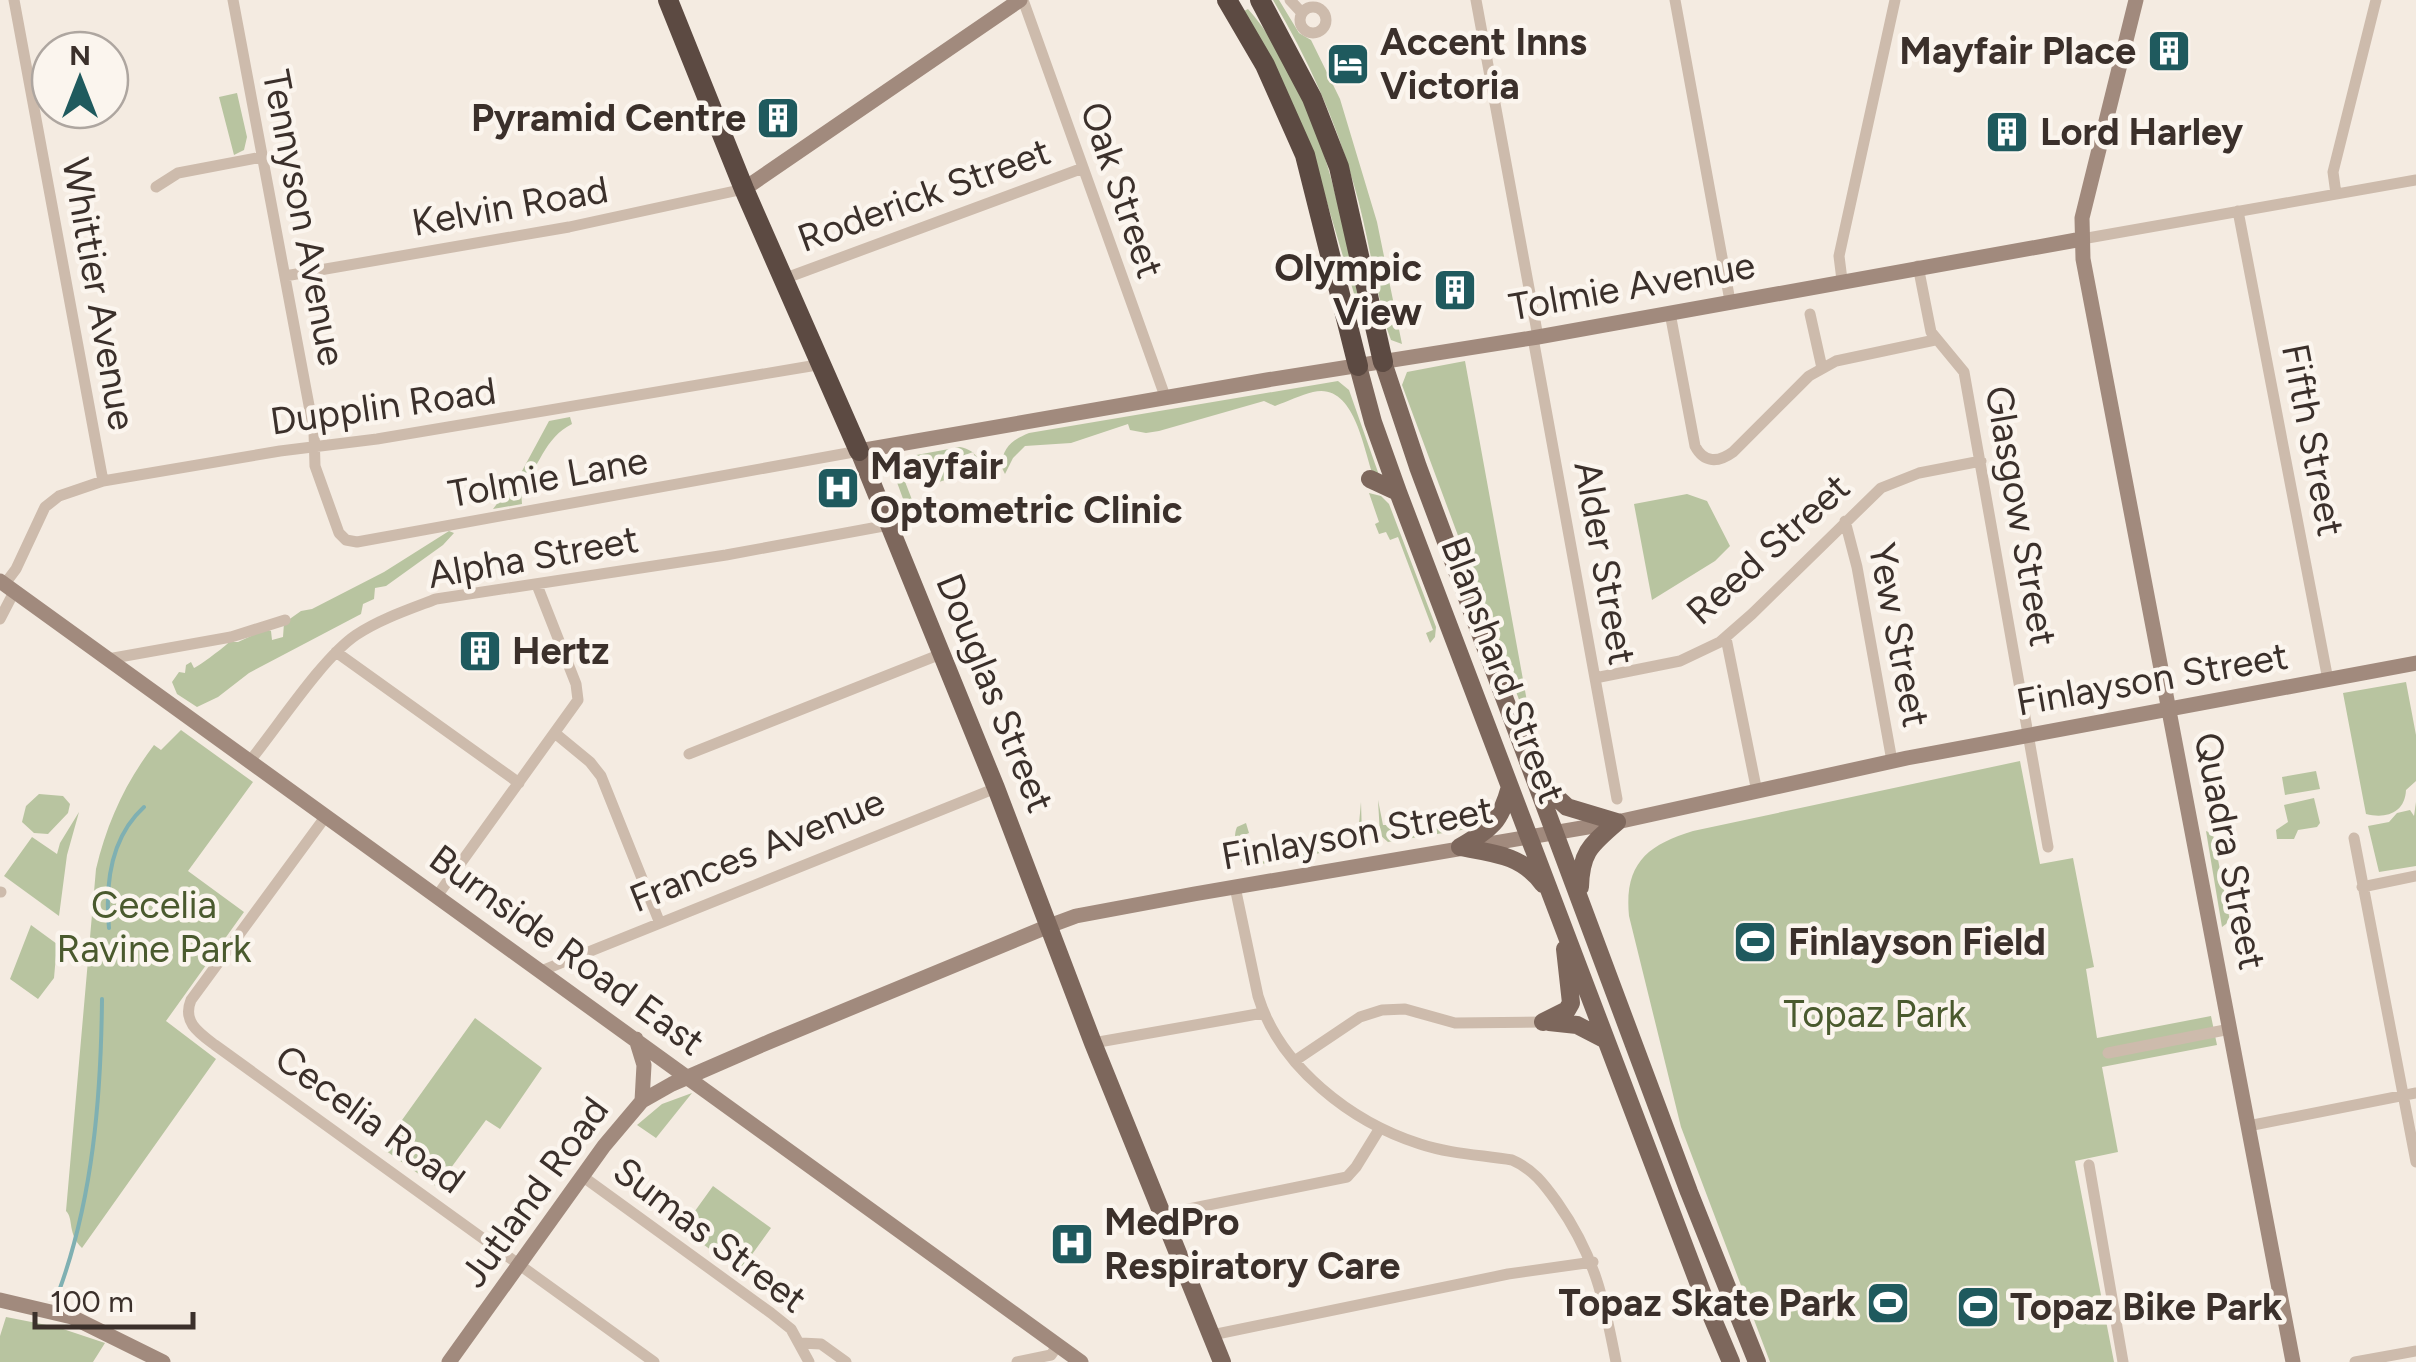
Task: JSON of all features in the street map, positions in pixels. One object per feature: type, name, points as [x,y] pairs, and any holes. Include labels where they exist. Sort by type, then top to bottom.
[{"type":"highway","name":"Douglas Street","points":[[668,0],[744,189],[786,278],[858,452]]},
{"type":"highway","name":"Blanshard Street","points":[[1227,0],[1266,65],[1305,156],[1358,366]]},
{"type":"highway","name":"Blanshard Street","points":[[1260,0],[1294,59],[1333,152],[1384,362]]},
{"type":"main road","points":[[744,189],[1022,0]]},
{"type":"main road","name":"Quadra Street","points":[[2136,0],[2082,218],[2083,259],[2294,1362]]},
{"type":"main road","name":"Tolmie Avenue","points":[[858,452],[1535,337],[2082,238]]},
{"type":"main road","name":"Blanshard Street","points":[[1384,362],[1418,467],[1713,1256],[1757,1362]]},
{"type":"main road","name":"Blanshard Street","points":[[1358,366],[1398,492],[1731,1362]]},
{"type":"main road","name":"Douglas Street","points":[[858,452],[996,788],[1093,1043],[1222,1362]]},
{"type":"main road","points":[[1370,479],[1398,492]]},
{"type":"main road","name":"Burnside Road East","points":[[6,586],[1081,1362]]},
{"type":"main road","name":"Finlayson Street","points":[[686,1078],[1076,916],[1617,822],[2030,734],[2416,663]]},
{"type":"main road","points":[[1536,776],[1567,807],[1617,822]]},
{"type":"main road","points":[[1460,847],[1491,829],[1501,816],[1510,786]]},
{"type":"main road","points":[[1580,895],[1580,867],[1588,847],[1617,822]]},
{"type":"main road","points":[[1460,847],[1520,861],[1550,892]]},
{"type":"main road","points":[[1543,1022],[1567,1010],[1571,1003],[1564,960],[1565,934]]},
{"type":"main road","points":[[1543,1022],[1577,1025],[1606,1040]]},
{"type":"main road","points":[[636,1039],[644,1064],[642,1101]]},
{"type":"main road","name":"Jutland Road","points":[[449,1362],[582,1176],[642,1101],[686,1078]]},
{"type":"main road","points":[[5,1301],[53,1311],[100,1329],[163,1362]]},
{"type":"street","name":"Whittier Avenue","points":[[14,0],[102,482]]},
{"type":"street","name":"Tennyson Avenue","points":[[233,0],[314,447]]},
{"type":"street","name":"Oak Street","points":[[1022,0],[1166,399]]},
{"type":"street","points":[[1290,0],[1302,13]]},
{"type":"street","name":"Alder Street","points":[[1476,0],[1617,799]]},
{"type":"street","points":[[1674,0],[1730,301]]},
{"type":"street","points":[[1842,280],[1839,256],[1895,0]]},
{"type":"street","points":[[2336,194],[2333,172],[2376,0]]},
{"type":"street","points":[[156,187],[178,172],[262,157]]},
{"type":"street","name":"Roderick Street","points":[[786,278],[1083,168]]},
{"type":"street","name":"Tolmie Avenue","points":[[2082,238],[2416,180]]},
{"type":"street","name":"Kelvin Road","points":[[285,276],[576,225],[744,189]]},
{"type":"street","name":"Fifth Street","points":[[2238,211],[2328,680]]},
{"type":"street","name":"Glasgow Street","points":[[1918,266],[1934,340],[1964,372],[2048,847]]},
{"type":"street","points":[[1670,313],[1695,446],[1706,458],[1726,458],[1808,376],[1822,368],[1836,361],[1934,340]]},
{"type":"street","points":[[1810,314],[1822,368]]},
{"type":"street","name":"Dupplin Road","points":[[0,619],[6,586],[45,508],[59,496],[102,482],[823,364]]},
{"type":"street","name":"Tolmie Lane","points":[[314,447],[317,473],[339,533],[346,540],[358,542],[858,452]]},
{"type":"street","name":"Reed Street","points":[[1595,678],[1680,661],[1726,638],[1866,499],[1898,479],[1980,461]]},
{"type":"street","name":"Yew Street","points":[[1845,521],[1892,762]]},
{"type":"street","name":"Alpha Street","points":[[250,762],[336,652],[357,634],[436,599],[889,525]]},
{"type":"street","points":[[437,896],[578,700],[576,684],[536,585]]},
{"type":"street","points":[[108,658],[231,637],[285,620]]},
{"type":"street","points":[[1726,638],[1757,792]]},
{"type":"street","points":[[336,652],[519,784]]},
{"type":"street","points":[[689,754],[941,654]]},
{"type":"street","points":[[556,734],[601,776],[659,921]]},
{"type":"street","name":"Frances Avenue","points":[[541,971],[996,788]]},
{"type":"street","name":"Cecelia Road","points":[[326,816],[190,1000],[188,1014],[197,1031],[654,1362]]},
{"type":"street","points":[[2354,838],[2416,1162]]},
{"type":"street","points":[[2362,886],[2416,876]]},
{"type":"street","points":[[1235,887],[1263,1012],[1296,1060],[1314,1082],[1347,1109],[1380,1128],[1423,1146],[1512,1160],[1526,1166],[1542,1181],[1593,1262],[1604,1296],[1616,1362]]},
{"type":"street","points":[[1296,1060],[1360,1017],[1382,1010],[1404,1009],[1455,1023],[1543,1022]]},
{"type":"street","points":[[1093,1043],[1263,1012]]},
{"type":"street","points":[[2108,1053],[2230,1029]]},
{"type":"street","points":[[2248,1126],[2416,1094]]},
{"type":"street","points":[[1164,1214],[1347,1176],[1380,1128]]},
{"type":"street","points":[[2088,1165],[2123,1362]]},
{"type":"street","name":"Sumas Street","points":[[582,1176],[771,1313],[801,1343],[809,1362]]},
{"type":"street","points":[[1212,1335],[1508,1274],[1593,1262]]},
{"type":"street","name":"Sumas Street","points":[[801,1343],[821,1344],[846,1362]]},
{"type":"street","points":[[1017,1362],[1052,1355],[1058,1346]]},
{"type":"street","points":[[2355,1362],[2416,1351]]},
{"type":"green space","points":[[1273,0],[1279,0],[1299,33],[1311,40],[1340,99],[1377,222],[1402,344],[1391,340],[1387,329],[1359,203],[1329,113]]},
{"type":"green space","points":[[1248,9],[1291,73],[1307,108],[1332,183],[1358,297],[1315,162],[1244,11]]},
{"type":"green space","points":[[237,93],[247,137],[244,150],[234,155],[219,97]]},
{"type":"green space","points":[[1465,361],[1534,740],[1402,385],[1407,372]]},
{"type":"green space","points":[[1338,381],[1349,390],[1380,478],[1373,475],[1347,406],[1327,392],[1308,393],[1275,406],[1264,401],[1159,431],[1130,430],[1128,424],[1071,443],[1025,446],[1005,474],[1001,466],[1009,445],[1029,433]]},
{"type":"green space","points":[[570,417],[572,424],[548,445],[521,491],[522,504],[493,509],[522,471],[549,421]]},
{"type":"green space","points":[[960,447],[972,452],[949,461],[954,477],[936,483],[927,460],[905,468],[908,477],[904,479],[919,518],[931,514],[933,518],[913,526],[891,466],[900,458]]},
{"type":"green space","points":[[1369,493],[1381,496],[1389,504],[1436,627],[1430,643],[1426,633],[1433,630],[1398,537],[1390,540],[1386,532],[1379,534]]},
{"type":"green space","points":[[1687,494],[1707,501],[1730,546],[1715,561],[1652,600],[1634,504]]},
{"type":"green space","points":[[449,531],[454,533],[443,545],[386,586],[375,588],[374,599],[363,604],[361,614],[249,673],[218,697],[197,707],[177,694],[172,682],[179,672],[185,673],[191,662],[194,668],[229,642],[266,629],[271,631],[272,640],[283,637],[284,623],[301,611],[384,572]]},
{"type":"green space","points":[[2406,682],[2416,735],[2416,781],[2406,790],[2398,809],[2381,816],[2366,814],[2343,693]]},
{"type":"green space","name":"Cecelia Ravine Park","points":[[181,730],[253,782],[188,871],[244,912],[166,1021],[216,1059],[82,1248],[66,1211],[96,869],[112,820],[134,774],[154,745],[161,750]]},
{"type":"green space","name":"Topaz Park","points":[[2020,761],[2040,864],[2073,858],[2094,967],[2086,969],[2097,1038],[2211,1016],[2217,1045],[2102,1067],[2118,1152],[2075,1161],[2114,1362],[1770,1362],[1681,1127],[1629,916],[1628,898],[1635,870],[1651,850],[1693,831]]},
{"type":"green space","points":[[2316,771],[2320,789],[2285,795],[2282,777]]},
{"type":"green space","points":[[39,794],[63,796],[70,804],[68,813],[48,834],[34,833],[22,822],[26,806]]},
{"type":"green space","points":[[2314,798],[2320,823],[2317,827],[2298,830],[2294,839],[2277,839],[2276,830],[2288,822],[2284,805]]},
{"type":"green space","points":[[1378,800],[1383,825],[1393,825],[1396,836],[1489,819],[1480,827],[1388,842],[1380,835]]},
{"type":"green space","points":[[1361,802],[1362,837],[1352,847],[1246,867],[1240,859],[1236,831],[1246,823],[1249,833],[1242,836],[1247,856],[1255,855],[1260,862],[1346,846],[1358,835]]},
{"type":"green space","points":[[2416,802],[2416,866],[2379,872],[2368,826],[2389,822],[2397,813],[2410,810],[2414,816]]},
{"type":"green space","name":"Cecelia Ravine Park","points":[[79,812],[67,855],[59,916],[4,876],[32,837],[57,854]]},
{"type":"green space","points":[[2206,831],[2213,834],[2230,921],[2222,927]]},
{"type":"green space","name":"Cecelia Ravine Park","points":[[31,925],[57,944],[54,978],[38,999],[10,979]]},
{"type":"green space","points":[[475,1018],[542,1068],[500,1129],[486,1120],[437,1187],[382,1148]]},
{"type":"green space","points":[[692,1093],[656,1138],[637,1125],[662,1104]]},
{"type":"green space","points":[[713,1186],[771,1228],[740,1271],[682,1229]]},
{"type":"green space","points":[[6,1317],[57,1327],[105,1343],[93,1362],[0,1362],[0,1336]]},
{"type":"waterway","points":[[109,928],[112,863],[124,833],[144,807]]},
{"type":"waterway","points":[[59,1291],[80,1220],[93,1147],[102,999]]},
{"type":"place","name":"Mayfair Place","points":[[2169,51]]},
{"type":"place","name":"Accent Inns Victoria","points":[[1348,64]]},
{"type":"place","name":"Pyramid Centre","points":[[778,118]]},
{"type":"place","name":"Lord Harley","points":[[2007,132]]},
{"type":"place","name":"Olympic View","points":[[1455,290]]},
{"type":"place","name":"Mayfair Optometric Clinic","points":[[838,488]]},
{"type":"place","name":"Hertz","points":[[480,651]]},
{"type":"place","name":"Finlayson Field","points":[[1755,942]]},
{"type":"place","name":"MedPro Respiratory Care","points":[[1072,1244]]},
{"type":"place","name":"Topaz Skate Park","points":[[1888,1303]]},
{"type":"place","name":"Topaz Bike Park","points":[[1978,1307]]}]
